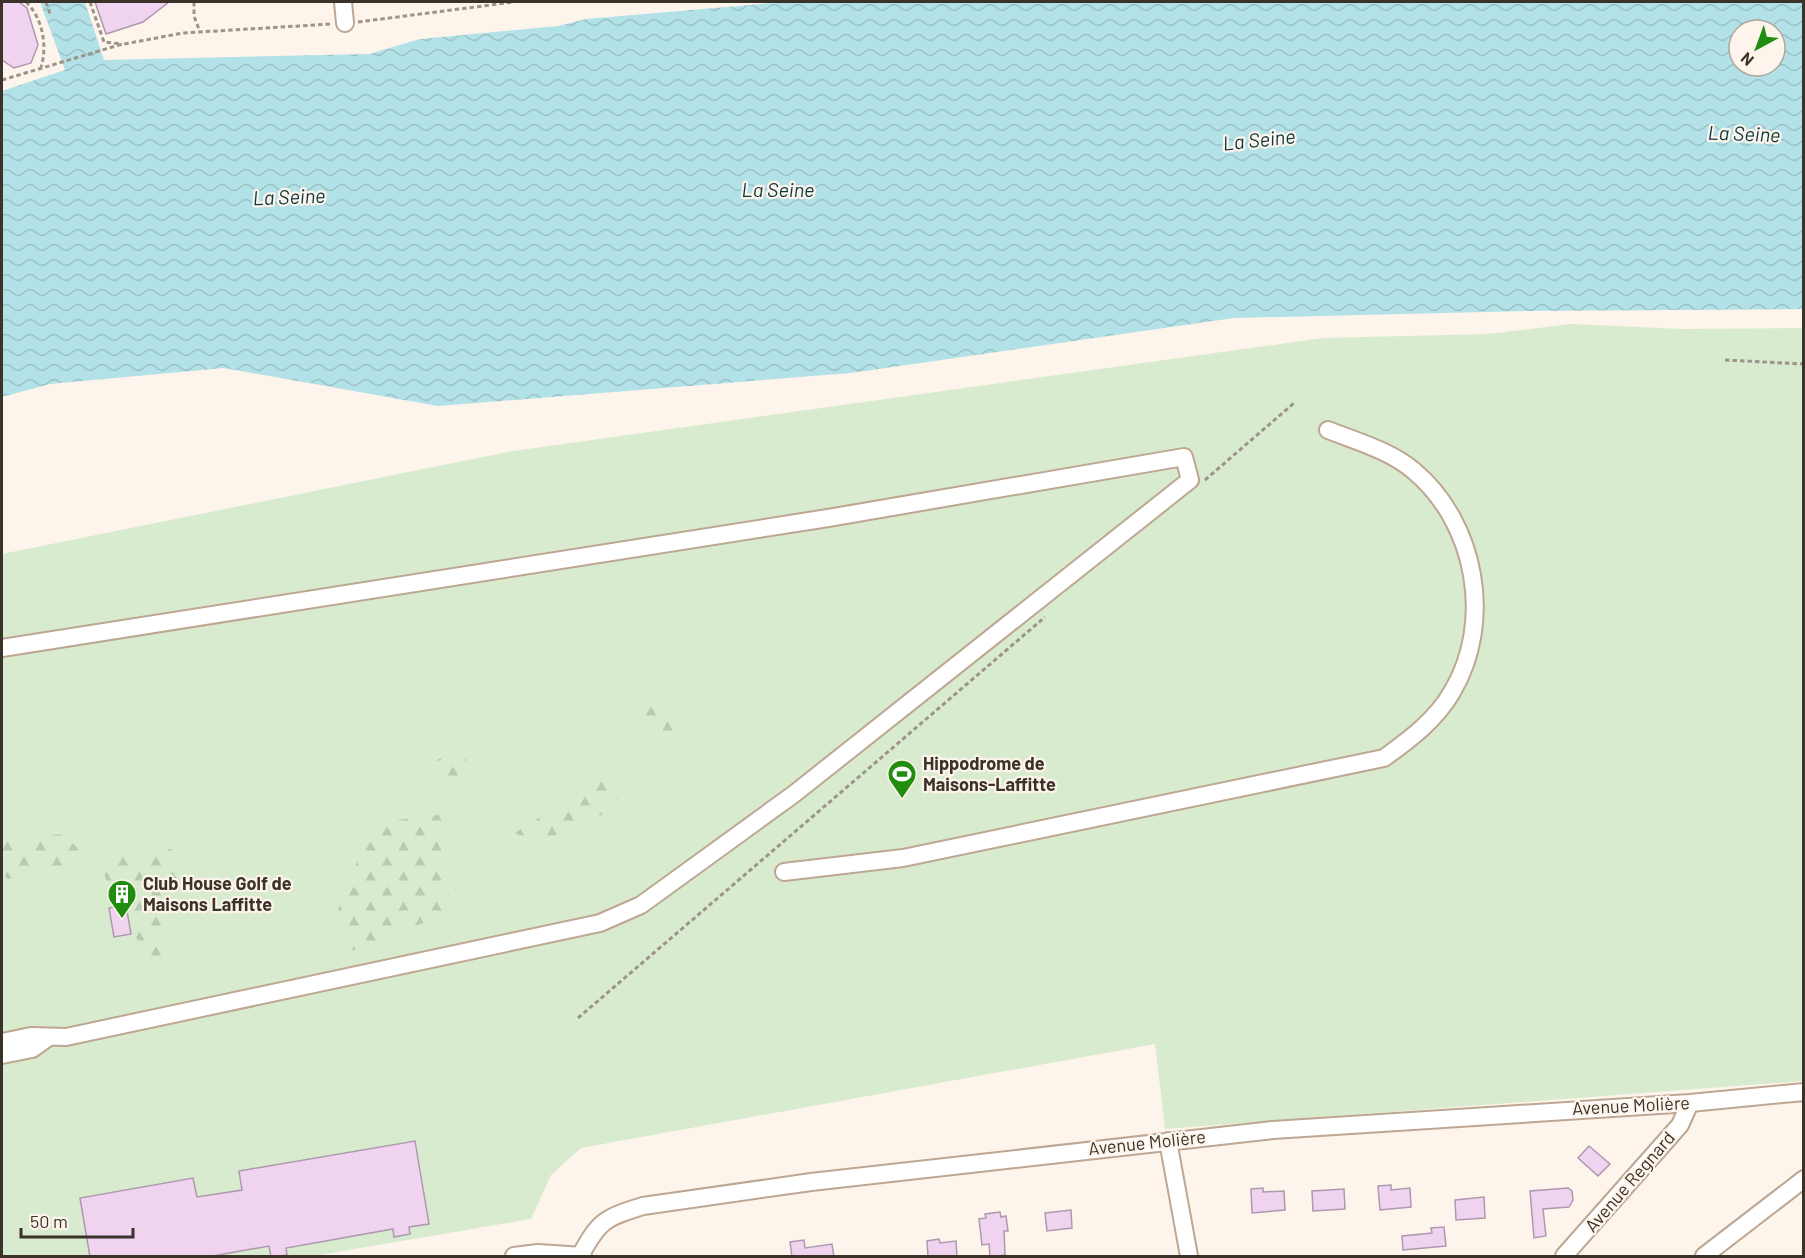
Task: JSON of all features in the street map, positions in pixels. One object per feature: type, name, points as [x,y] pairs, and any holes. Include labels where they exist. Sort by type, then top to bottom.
[{"type":"street","points":[[343,2],[345,23]]},
{"type":"street","points":[[784,872],[903,858],[1384,758],[1418,734],[1452,693],[1471,651],[1474,608],[1472,568],[1459,530],[1438,495],[1413,470],[1381,451],[1328,430]]},
{"type":"street","points":[[2,648],[828,518],[1184,458],[1190,480],[794,794],[641,905],[622,916],[600,923],[78,1035],[31,1036],[2,1042]]},
{"type":"street","points":[[2,1055],[32,1049],[49,1037]]},
{"type":"street","name":"Avenue Molière","points":[[514,1257],[538,1253],[581,1256],[592,1233],[603,1220],[643,1206],[811,1182],[1168,1141],[1353,1124],[1690,1103],[1803,1092]]},
{"type":"street","name":"Avenue Regnard","points":[[1564,1257],[1680,1125],[1690,1103]]},
{"type":"street","points":[[1168,1141],[1189,1257]]},
{"type":"street","points":[[1704,1257],[1803,1179]]},
{"type":"path","points":[[26,2],[35,11],[46,51],[41,67]]},
{"type":"path","points":[[46,2],[50,14]]},
{"type":"path","points":[[90,2],[104,42],[121,45]]},
{"type":"path","points":[[194,2],[194,16],[200,32]]},
{"type":"path","points":[[2,80],[121,45],[200,32],[345,23],[514,2]]},
{"type":"path","points":[[1725,360],[1803,364]]},
{"type":"path","points":[[1204,481],[1294,403]]},
{"type":"path","points":[[578,1018],[1049,613]]},
{"type":"green space","name":"Hippodrome de Maisons-Laffitte","points":[[1571,324],[1683,329],[1803,328],[1803,1081],[1165,1129],[1155,1044],[581,1148],[551,1175],[531,1219],[314,1256],[2,1256],[2,554],[513,451],[1323,338],[1488,334]]},
{"type":"green space","points":[[653,702],[668,704],[680,722],[670,733],[656,739],[640,726],[639,709]]},
{"type":"green space","points":[[453,752],[467,760],[469,776],[456,786],[434,774],[433,762]]},
{"type":"green space","points":[[603,777],[624,787],[609,808],[588,824],[551,836],[526,837],[515,833]]},
{"type":"green space","points":[[446,814],[443,851],[451,912],[349,952],[338,909],[373,823]]},
{"type":"green space","points":[[65,834],[79,850],[67,866],[8,879],[2,874],[2,838]]},
{"type":"green space","points":[[171,849],[179,878],[191,889],[169,898],[171,926],[162,933],[164,954],[155,961],[147,958],[136,937],[129,902],[110,904],[101,853]]},
{"type":"water","name":"La Seine","points":[[40,2],[85,2],[104,60],[369,54],[420,39],[558,26],[586,19],[783,2],[1803,2],[1803,309],[1525,311],[1234,318],[851,373],[438,406],[224,368],[50,384],[2,397],[2,91],[65,70]]},
{"type":"building","points":[[2,2],[19,2],[27,8],[38,45],[31,63],[14,68],[2,60]]},
{"type":"building","points":[[95,2],[169,2],[143,22],[106,34]]},
{"type":"building","name":"Club House Golf de Maisons Laffitte","points":[[126,905],[131,934],[114,937],[109,908]]},
{"type":"building","points":[[415,1141],[429,1224],[409,1227],[410,1234],[394,1237],[393,1229],[286,1248],[287,1255],[275,1257],[271,1257],[269,1246],[207,1257],[90,1257],[80,1198],[193,1178],[197,1197],[242,1190],[239,1171]]},
{"type":"building","points":[[1589,1146],[1610,1164],[1598,1176],[1578,1158]]},
{"type":"building","points":[[1391,1185],[1391,1190],[1410,1188],[1411,1207],[1380,1210],[1378,1186]]},
{"type":"building","points":[[1263,1188],[1263,1192],[1284,1191],[1285,1210],[1252,1213],[1251,1189]]},
{"type":"building","points":[[1568,1188],[1572,1191],[1573,1200],[1569,1207],[1543,1209],[1546,1236],[1534,1238],[1530,1191]]},
{"type":"building","points":[[1344,1189],[1345,1209],[1313,1211],[1312,1191]]},
{"type":"building","points":[[1484,1197],[1485,1218],[1456,1220],[1455,1200]]},
{"type":"building","points":[[1071,1210],[1072,1228],[1047,1231],[1045,1213]]},
{"type":"building","points":[[1000,1212],[1001,1217],[1006,1216],[1008,1231],[1004,1231],[1005,1255],[990,1257],[989,1244],[982,1245],[979,1219],[986,1218],[985,1214]]},
{"type":"building","points":[[1444,1227],[1446,1246],[1403,1250],[1402,1236],[1432,1233],[1431,1228]]},
{"type":"building","points":[[939,1239],[940,1243],[956,1241],[957,1257],[928,1257],[927,1241]]},
{"type":"building","points":[[804,1240],[805,1248],[832,1244],[834,1257],[792,1257],[790,1242]]},
{"type":"place","name":"Hippodrome de Maisons-Laffitte","points":[[902,800]]},
{"type":"place","name":"Club House Golf de Maisons Laffitte","points":[[122,920]]}]
